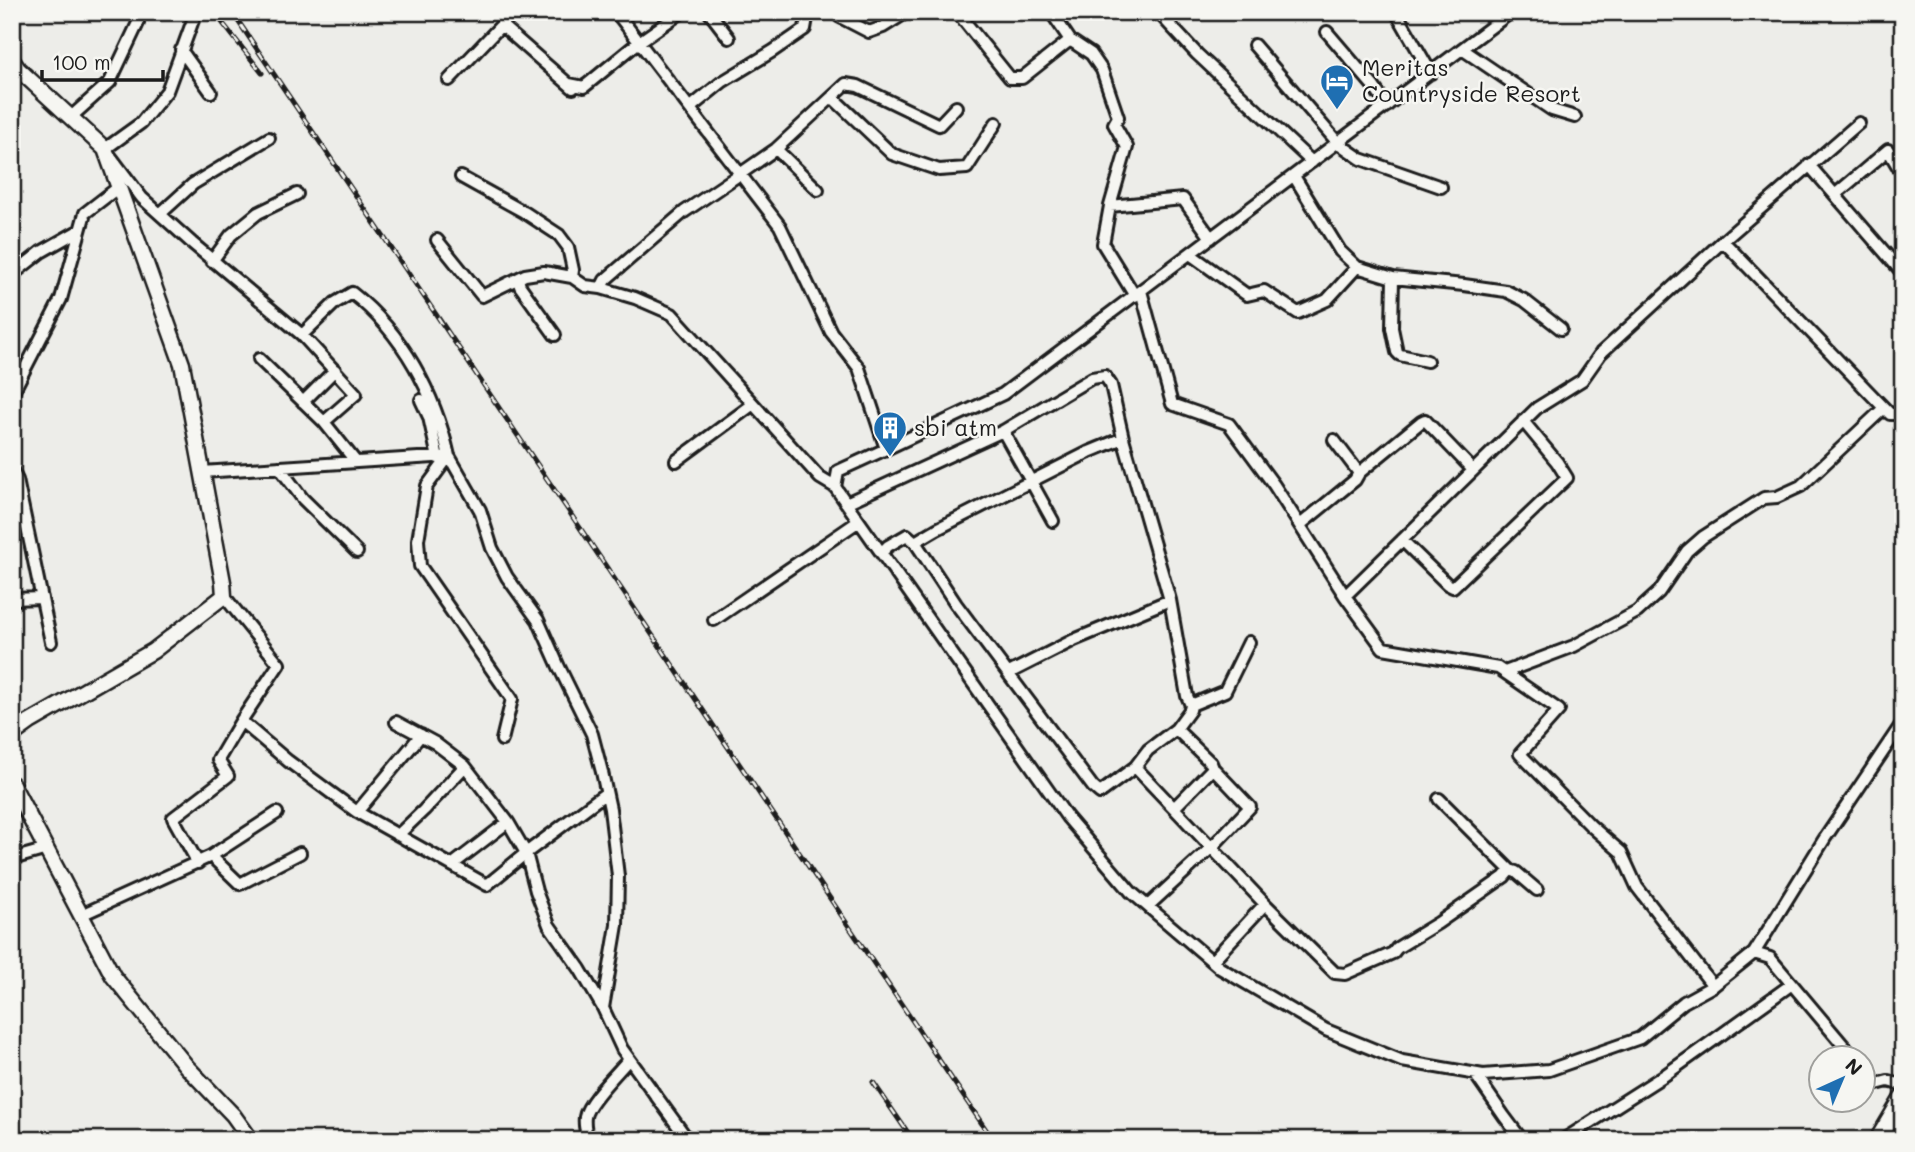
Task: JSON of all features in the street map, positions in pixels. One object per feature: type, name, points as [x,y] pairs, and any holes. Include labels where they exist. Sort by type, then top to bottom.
[{"type":"highway","points":[[1878,1140],[1903,1098]]},
{"type":"main road","points":[[12,60],[18,69],[105,149],[120,186],[181,364],[223,589],[153,651],[12,735]]},
{"type":"main road","points":[[12,783],[113,976],[187,1067],[233,1115],[251,1140]]},
{"type":"street","points":[[449,80],[510,16],[510,12]]},
{"type":"street","points":[[616,12],[780,226],[831,332],[859,369],[886,449]]},
{"type":"street","points":[[501,25],[572,87],[584,88],[639,42],[682,12]]},
{"type":"street","points":[[709,12],[729,38]]},
{"type":"street","points":[[690,108],[722,82],[805,29],[808,12]]},
{"type":"street","points":[[835,12],[839,18],[870,32],[907,12]]},
{"type":"street","points":[[957,12],[1010,78],[1023,78],[1070,40]]},
{"type":"street","points":[[1051,12],[1070,40],[1091,54],[1102,70],[1118,117],[1114,124],[1127,147],[1102,244],[1138,293],[1172,404],[1229,424],[1274,485],[1345,596],[1383,648],[1498,668],[1559,710],[1520,754],[1591,826],[1621,852],[1637,887],[1713,986]]},
{"type":"street","points":[[1158,12],[1197,54],[1312,162]]},
{"type":"street","points":[[1396,12],[1431,73]]},
{"type":"street","points":[[835,487],[838,471],[1003,394],[1511,12]]},
{"type":"street","points":[[195,13],[167,91],[141,123],[105,149],[142,198],[212,261],[302,335],[356,394],[324,422]]},
{"type":"street","points":[[71,117],[110,82],[138,23]]},
{"type":"street","points":[[1327,32],[1387,106]]},
{"type":"street","points":[[1254,45],[1338,143],[1361,159],[1441,187]]},
{"type":"street","points":[[1462,49],[1552,110],[1575,117]]},
{"type":"street","points":[[181,50],[211,92]]},
{"type":"street","points":[[601,288],[605,281],[684,212],[776,149],[846,84],[858,86],[939,125],[956,107]]},
{"type":"street","points":[[832,97],[892,154],[939,170],[967,168],[996,123]]},
{"type":"street","points":[[1345,596],[1537,408],[1582,380],[1601,353],[1723,241],[1859,123]]},
{"type":"street","points":[[160,214],[193,184],[269,138]]},
{"type":"street","points":[[776,149],[818,190]]},
{"type":"street","points":[[1836,194],[1888,150],[1903,175]]},
{"type":"street","points":[[1809,165],[1900,270],[1903,269]]},
{"type":"street","points":[[1294,176],[1340,251],[1357,267],[1393,278],[1506,291],[1524,300],[1561,329]]},
{"type":"street","points":[[461,177],[559,235],[568,247],[572,276]]},
{"type":"street","points":[[12,394],[61,299],[85,213],[120,186]]},
{"type":"street","points":[[212,261],[231,235],[258,213],[297,194]]},
{"type":"street","points":[[1110,206],[1183,199],[1211,238]]},
{"type":"street","points":[[12,275],[41,252],[80,230]]},
{"type":"street","points":[[437,240],[482,296],[525,275],[544,272],[572,276],[585,286],[635,298],[672,314],[820,478],[835,487],[1068,817],[1131,892],[1220,968],[1326,1030],[1402,1061],[1483,1075],[1549,1070],[1640,1038],[1684,1002],[1713,986],[1754,953],[1825,838],[1903,722]]},
{"type":"street","points":[[1723,241],[1890,414],[1903,414]]},
{"type":"street","points":[[1190,254],[1247,295],[1264,291],[1298,313],[1327,300],[1357,267]]},
{"type":"street","points":[[1393,278],[1392,328],[1397,352],[1427,361]]},
{"type":"street","points":[[518,279],[520,286],[555,335]]},
{"type":"street","points":[[302,335],[335,303],[352,293],[369,306],[401,346],[424,382],[444,435],[443,457],[427,486],[418,540],[420,566],[512,699],[502,740]]},
{"type":"street","points":[[259,359],[324,422],[356,462]]},
{"type":"street","points":[[303,402],[335,369]]},
{"type":"street","points":[[846,503],[1003,431],[1092,378],[1105,376],[1111,385],[1123,438],[1170,600],[1190,710],[1177,729],[1148,750],[1135,767],[1100,793],[956,604],[915,542],[907,535],[881,553]]},
{"type":"street","points":[[421,400],[443,457],[480,510],[492,548],[507,577],[538,620],[592,734],[607,793],[618,888],[617,925],[603,1008]]},
{"type":"street","points":[[676,461],[752,405]]},
{"type":"street","points":[[1505,672],[1574,646],[1637,612],[1659,592],[1687,551],[1703,537],[1764,498],[1777,497],[1801,486],[1884,408]]},
{"type":"street","points":[[1300,526],[1355,480],[1359,473],[1425,420],[1474,470]]},
{"type":"street","points":[[1402,540],[1452,587],[1567,478],[1523,421]]},
{"type":"street","points":[[1003,431],[1052,521]]},
{"type":"street","points":[[915,542],[937,528],[1089,452],[1123,438]]},
{"type":"street","points":[[1334,440],[1359,473]]},
{"type":"street","points":[[202,472],[443,457]]},
{"type":"street","points":[[279,467],[303,499],[357,552]]},
{"type":"street","points":[[12,470],[17,480],[51,642]]},
{"type":"street","points":[[714,620],[859,521]]},
{"type":"street","points":[[198,863],[173,818],[228,776],[218,760],[240,721],[279,664],[223,589]]},
{"type":"street","points":[[12,599],[42,598]]},
{"type":"street","points":[[1009,673],[1074,640],[1170,600]]},
{"type":"street","points":[[1191,705],[1225,691],[1249,642]]},
{"type":"street","points":[[240,721],[288,761],[357,812],[488,886],[526,853],[607,793]]},
{"type":"street","points":[[396,722],[435,743],[465,766],[508,822],[526,853],[549,925],[603,1008],[622,1049],[688,1140]]},
{"type":"street","points":[[1148,906],[1212,847],[1250,807],[1177,729]]},
{"type":"street","points":[[357,812],[421,735]]},
{"type":"street","points":[[398,835],[465,766]]},
{"type":"street","points":[[1135,767],[1265,904],[1335,973],[1345,974],[1393,953],[1504,877],[1510,870]]},
{"type":"street","points":[[1174,808],[1213,768]]},
{"type":"street","points":[[1438,799],[1510,870],[1537,890]]},
{"type":"street","points":[[81,915],[198,863],[277,813]]},
{"type":"street","points":[[452,865],[508,822]]},
{"type":"street","points":[[12,859],[47,849]]},
{"type":"street","points":[[211,856],[240,884],[300,853]]},
{"type":"street","points":[[1212,961],[1265,904]]},
{"type":"street","points":[[1754,953],[1770,958],[1842,1044]]},
{"type":"street","points":[[1563,1140],[1665,1075],[1792,984]]},
{"type":"street","points":[[587,1140],[584,1119],[586,1112],[629,1059]]},
{"type":"street","points":[[1475,1074],[1522,1140]]},
{"type":"street","points":[[1876,1084],[1888,1081],[1903,1086]]},
{"type":"railway","points":[[214,12],[262,73]]},
{"type":"railway","points":[[232,12],[993,1140]]},
{"type":"railway","points":[[873,1082],[913,1140]]},
{"type":"place","name":"Meritas Countryside Resort","points":[[1337,111]]},
{"type":"place","name":"sbi atm","points":[[890,458]]}]
